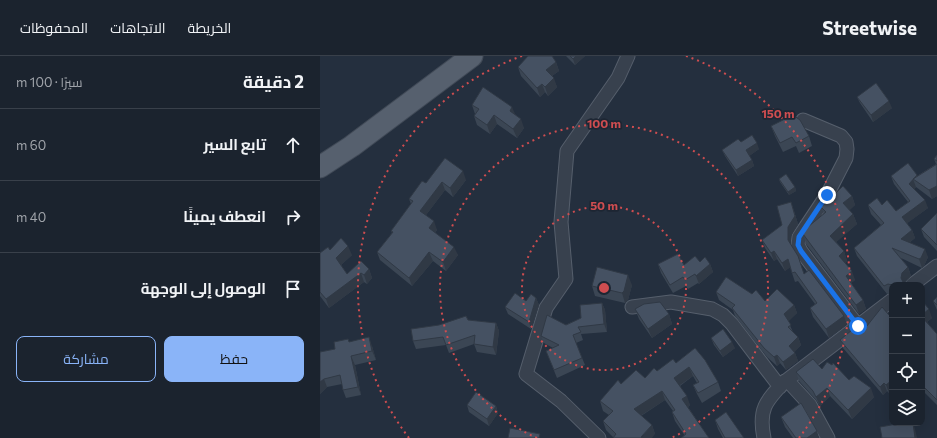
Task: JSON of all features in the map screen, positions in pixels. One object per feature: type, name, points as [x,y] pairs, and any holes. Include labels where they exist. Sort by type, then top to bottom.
[{"type":"main road","points":[[320,167],[352,146],[472,56]]},
{"type":"street","points":[[599,438],[561,401],[526,374],[546,308],[566,279],[561,222],[567,151],[618,78],[628,56]]},
{"type":"street","points":[[803,120],[841,136],[846,142],[846,158],[827,195],[799,237],[798,245],[858,326]]},
{"type":"street","points":[[916,282],[937,266]]},
{"type":"street","points":[[632,307],[671,302],[712,309],[723,315],[783,384],[810,405],[828,438]]},
{"type":"street","points":[[764,438],[761,424],[763,410],[772,395],[783,384],[889,302]]},
{"type":"building","points":[[528,56],[552,56],[556,62],[546,70],[554,78],[545,87],[542,84],[537,88],[518,67]]},
{"type":"building","points":[[876,83],[889,101],[871,115],[857,97]]},
{"type":"building","points":[[483,87],[512,107],[510,111],[521,119],[513,129],[494,115],[487,125],[474,116],[479,109],[472,105]]},
{"type":"building","points":[[793,115],[800,120],[809,136],[796,143],[792,137],[780,143],[771,126]]},
{"type":"building","points":[[752,135],[757,143],[746,150],[752,160],[736,170],[722,150],[738,139],[741,142]]},
{"type":"building","points":[[445,158],[463,171],[450,188],[442,182],[420,211],[434,221],[429,228],[454,247],[443,262],[429,252],[409,278],[377,252],[393,232],[391,231],[413,201],[409,199],[422,181],[426,183]]},
{"type":"building","points":[[908,163],[917,175],[909,184],[925,200],[902,217],[912,230],[901,239],[925,249],[921,258],[919,259],[892,248],[908,267],[902,273],[901,278],[903,282],[889,282],[889,284],[884,286],[854,248],[884,223],[868,205],[877,198],[882,205],[887,200],[896,211],[910,201],[891,176]]},
{"type":"building","points":[[937,164],[937,186],[929,190],[913,179]]},
{"type":"building","points":[[786,174],[795,187],[788,192],[779,179]]},
{"type":"building","points":[[843,186],[852,196],[843,203],[853,214],[830,236],[844,251],[839,256],[852,271],[846,276],[863,300],[856,305],[803,234],[803,231],[826,212],[821,207]]},
{"type":"building","points":[[791,202],[795,216],[788,227],[788,240],[798,256],[804,274],[809,270],[844,316],[826,329],[810,308],[817,303],[795,272],[792,273],[788,259],[782,263],[774,251],[771,253],[762,240],[782,225],[777,206]]},
{"type":"building","points":[[937,213],[937,245],[921,229]]},
{"type":"building","points":[[341,238],[348,246],[336,258],[347,274],[361,261],[369,269],[364,275],[361,273],[326,299],[320,292],[320,253],[328,247],[330,250]]},
{"type":"building","points":[[678,254],[684,265],[695,256],[700,262],[705,257],[710,264],[696,276],[695,274],[685,280],[683,277],[670,285],[658,264]]},
{"type":"building","points":[[597,267],[628,275],[624,291],[622,293],[592,286]]},
{"type":"building","points":[[726,277],[752,294],[756,290],[765,301],[777,289],[794,305],[784,314],[791,325],[788,327],[798,337],[789,346],[795,353],[783,362],[777,355],[774,357],[764,348],[732,308],[735,305],[716,292]]},
{"type":"building","points":[[515,293],[526,301],[531,294],[536,298],[529,322],[505,307]]},
{"type":"building","points":[[937,297],[937,305],[933,301]]},
{"type":"building","points":[[660,302],[669,314],[648,329],[635,309],[644,304]]},
{"type":"building","points":[[602,303],[604,324],[578,327],[581,332],[573,335],[582,358],[554,370],[546,351],[559,345],[541,336],[547,315],[566,325],[581,318],[580,305]]},
{"type":"building","points":[[925,304],[929,309],[925,312]]},
{"type":"building","points":[[882,307],[889,315],[889,382],[886,385],[884,383],[880,387],[840,340],[858,325],[863,331]]},
{"type":"building","points":[[466,316],[468,320],[496,323],[493,347],[474,344],[475,335],[446,345],[443,337],[413,341],[411,329],[439,325]]},
{"type":"building","points":[[925,320],[937,334],[937,400],[925,388]]},
{"type":"building","points":[[723,329],[732,342],[720,351],[711,338]]},
{"type":"building","points":[[369,337],[372,351],[351,356],[358,387],[343,390],[340,375],[324,379],[320,382],[320,352],[335,349],[334,342],[348,339],[349,342]]},
{"type":"building","points":[[695,348],[705,360],[718,382],[698,393],[693,385],[699,382],[689,367],[674,378],[687,396],[682,399],[709,438],[681,438],[686,434],[672,412],[675,410],[662,391],[634,409],[652,425],[641,437],[642,438],[613,438],[616,434],[603,421],[613,411],[600,401],[618,380],[621,384],[636,370],[645,378],[654,368],[657,371],[673,359],[676,363]]},
{"type":"building","points":[[813,359],[822,369],[827,362],[832,365],[833,363],[849,380],[854,376],[871,388],[848,410],[827,388],[816,397],[813,391],[796,372]]},
{"type":"building","points":[[476,392],[496,406],[487,419],[467,405]]},
{"type":"building","points":[[801,403],[817,431],[807,438],[796,438],[781,417]]},
{"type":"building","points":[[726,412],[744,438],[725,438],[715,420]]},
{"type":"building","points":[[889,425],[913,426],[915,438],[882,438],[880,427]]},
{"type":"building","points":[[510,428],[540,434],[539,438],[508,438]]},
{"type":"route","points":[[827,195],[799,237],[798,245],[858,326]]}]
